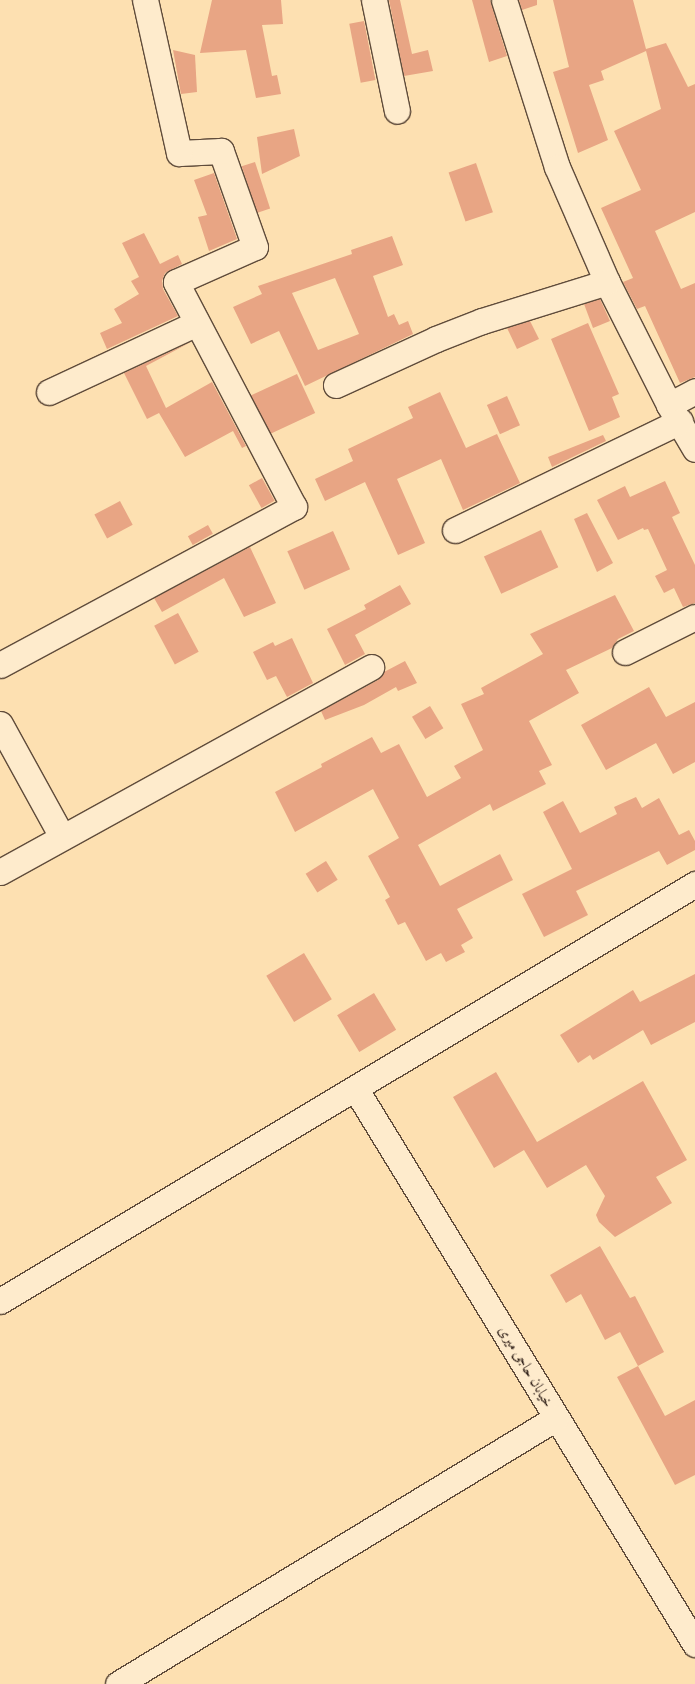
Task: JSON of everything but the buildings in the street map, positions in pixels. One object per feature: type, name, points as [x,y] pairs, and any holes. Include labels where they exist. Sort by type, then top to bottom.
[{"type":"street","points":[[0,665],[294,507],[176,282],[255,247],[221,152],[179,153],[145,0]]},
{"type":"street","points":[[374,0],[396,111]]},
{"type":"street","points":[[504,0],[556,167],[608,282],[674,413],[695,449]]},
{"type":"street","points":[[336,385],[436,339],[482,321],[608,282]]},
{"type":"street","points":[[50,392],[197,323]]},
{"type":"street","points":[[455,530],[674,413],[695,391]]},
{"type":"street","points":[[625,652],[695,617]]},
{"type":"street","points":[[0,872],[371,667]]},
{"type":"street","points":[[0,724],[62,837]]},
{"type":"street","points":[[0,1301],[695,884]]},
{"type":"street","name":"خیابان حاجی میری","points":[[355,1088],[695,1644]]},
{"type":"street","points":[[118,1684],[556,1418]]}]
